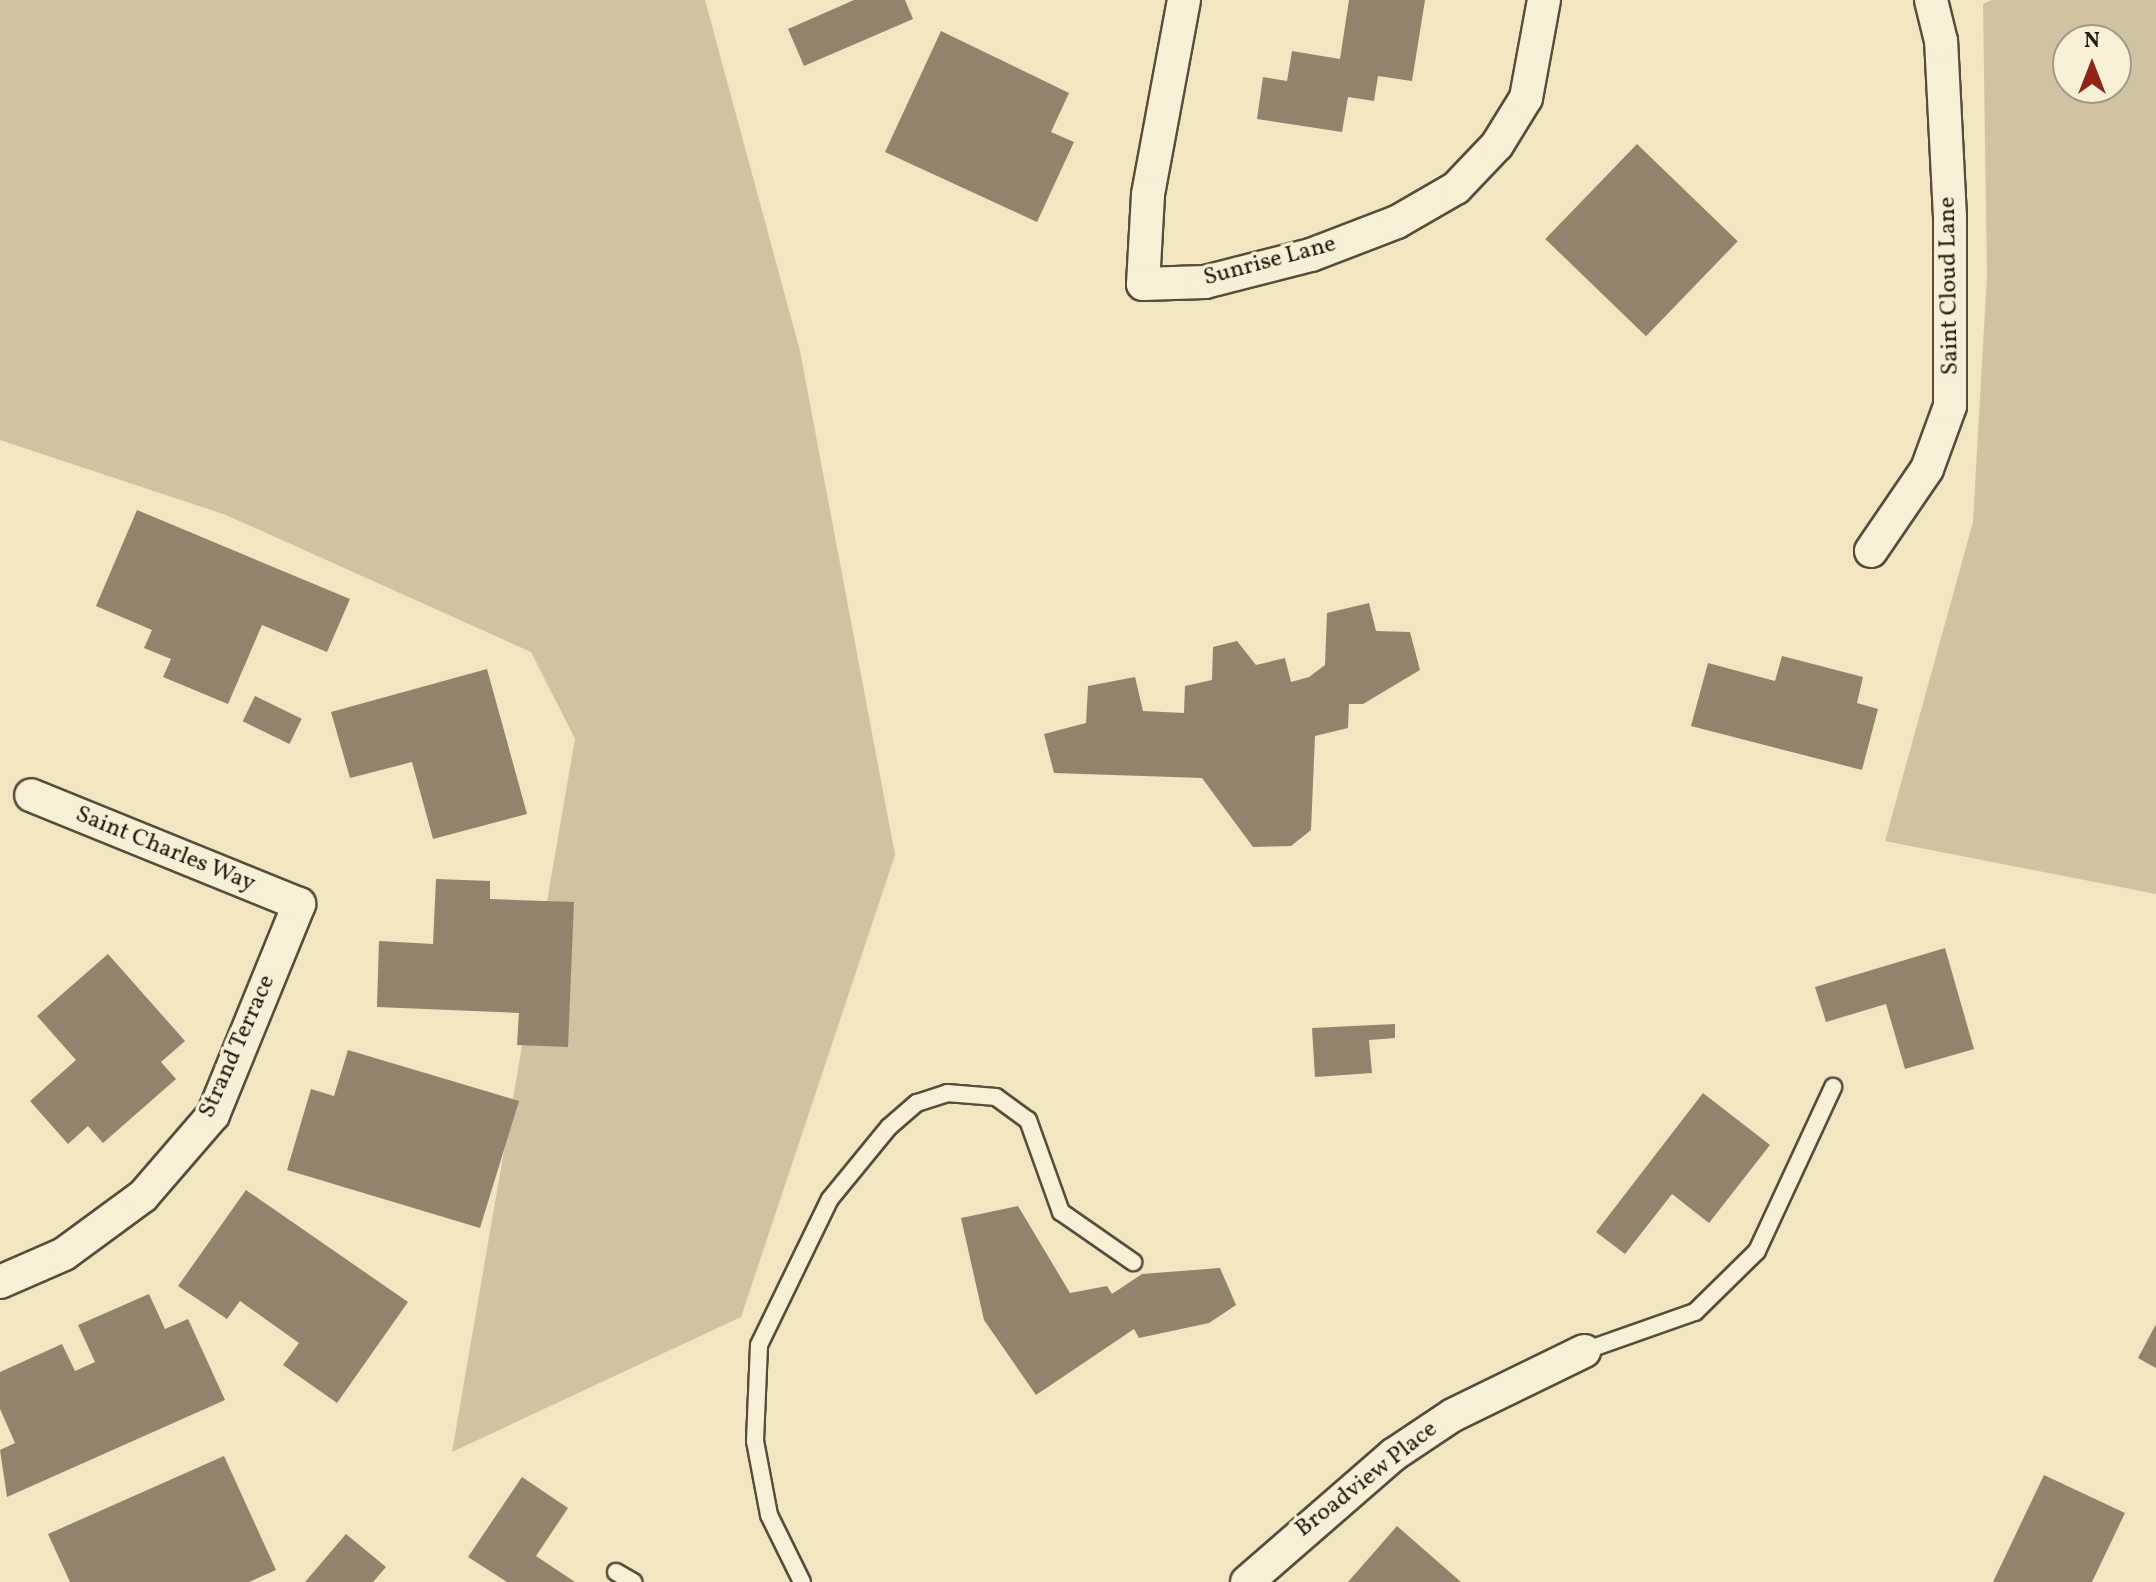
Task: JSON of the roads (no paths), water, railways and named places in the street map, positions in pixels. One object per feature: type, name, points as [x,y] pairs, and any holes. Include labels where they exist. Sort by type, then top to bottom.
[{"type":"street","name":"Sunrise Lane","points":[[1184,0],[1148,195],[1143,284],[1205,282],[1311,255],[1397,222],[1456,188],[1497,145],[1526,98],[1544,0]]},
{"type":"street","name":"Saint Cloud Lane","points":[[1871,551],[1927,469],[1950,406],[1950,217],[1941,41],[1931,0]]},
{"type":"street","name":"Saint Charles Way","points":[[31,795],[299,904]]},
{"type":"street","name":"Strand Terrace","points":[[0,1282],[64,1254],[143,1196],[213,1115],[299,904]]},
{"type":"street","name":"Broadview Place","points":[[1247,1582],[1393,1455],[1453,1415],[1584,1351]]},
{"type":"lane","points":[[1584,1351],[1695,1312],[1757,1251],[1833,1087]]},
{"type":"lane","points":[[802,1582],[769,1515],[755,1441],[759,1345],[830,1199],[889,1127],[917,1103],[947,1093],[996,1097],[1028,1120],[1061,1212],[1133,1262]]},
{"type":"lane","points":[[616,1572],[633,1582]]}]
